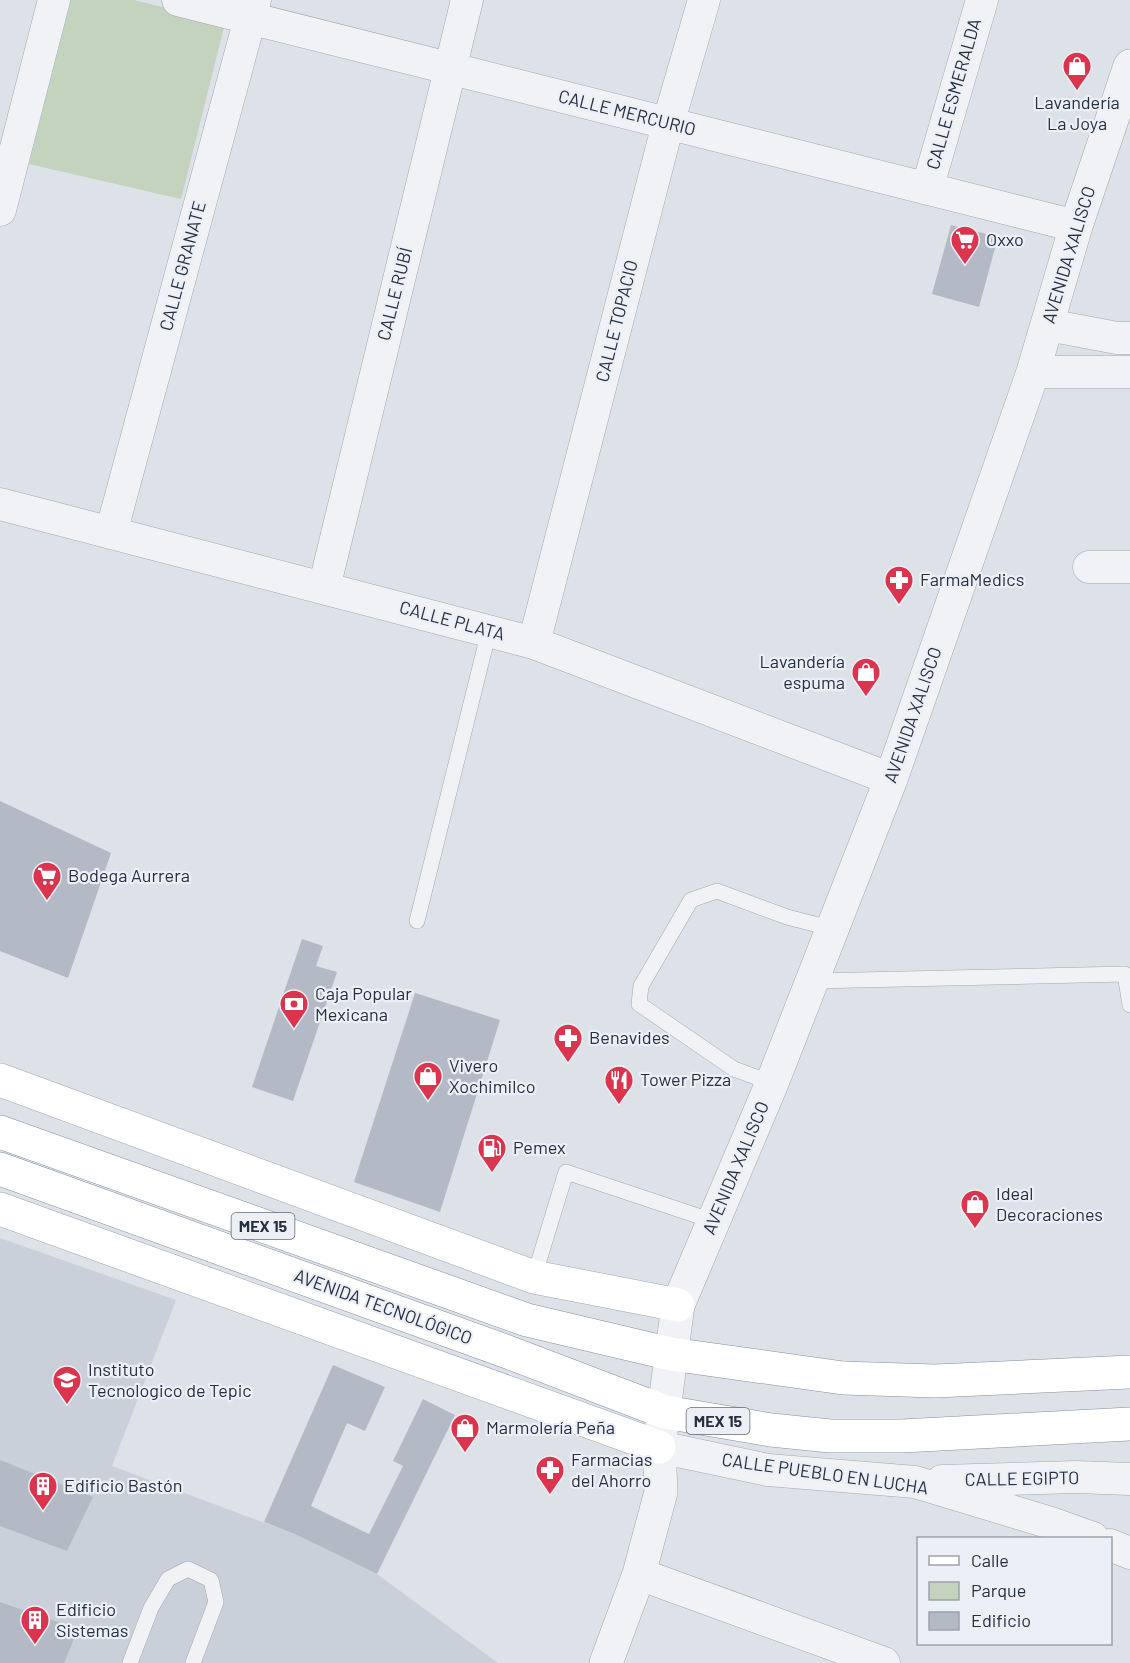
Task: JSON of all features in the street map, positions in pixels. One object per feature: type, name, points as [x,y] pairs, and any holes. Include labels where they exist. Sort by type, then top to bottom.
[{"type":"main road","points":[[0,1080],[534,1277],[678,1305]]},
{"type":"main road","name":"AVENIDA TECNOLÓGICO","points":[[1,1132],[527,1320],[671,1354],[843,1378],[935,1382],[1130,1372]]},
{"type":"main road","name":"AVENIDA TECNOLÓGICO","points":[[0,1169],[505,1351],[665,1412],[771,1430],[830,1436],[902,1436],[1130,1424]]},
{"type":"main road","name":"AVENIDA TECNOLÓGICO","points":[[0,1209],[659,1447]]},
{"type":"street","points":[[0,210],[54,0]]},
{"type":"street","name":"CALLE MERCURIO","points":[[178,0],[253,9],[449,69],[1076,226]]},
{"type":"street","name":"CALLE RUBÍ","points":[[324,588],[467,0]]},
{"type":"street","name":"CALLE TOPACIO","points":[[534,643],[668,124],[704,0]]},
{"type":"street","name":"CALLE ESMERALDA","points":[[927,189],[982,0]]},
{"type":"street","name":"CALLE GRANATE","points":[[111,533],[253,9]]},
{"type":"street","name":"AVENIDA XALISCO","points":[[606,1663],[639,1574],[661,1492],[659,1447],[678,1305],[772,1083],[891,779],[1033,372],[1076,226],[1130,66]]},
{"type":"street","points":[[1048,325],[1118,338],[1130,338]]},
{"type":"street","points":[[1033,372],[1130,372]]},
{"type":"street","name":"CALLE PLATA","points":[[0,504],[534,643],[891,779]]},
{"type":"street","points":[[1089,567],[1130,567]]},
{"type":"street","name":"CALLE PUEBLO EN LUCHA","points":[[659,1447],[768,1470],[915,1482],[1051,1523],[1088,1537]]},
{"type":"street","name":"CALLE EGIPTO","points":[[915,1482],[1076,1477],[1130,1479]]},
{"type":"street","points":[[1112,1546],[1130,1552]]},
{"type":"street","points":[[639,1574],[884,1663]]},
{"type":"lane","points":[[417,921],[489,631]]},
{"type":"lane","points":[[772,1083],[734,1069],[639,1004],[641,986],[691,900],[717,891],[787,917],[834,929]]},
{"type":"lane","points":[[812,981],[1125,974],[1130,1005]]},
{"type":"lane","points":[[534,1277],[566,1172],[714,1221]]},
{"type":"lane","points":[[130,1663],[151,1608],[168,1580],[189,1569],[212,1580],[216,1602],[193,1663]]},
{"type":"shaded area","name":"Instituto Tecnologico de Tepic","points":[[0,1238],[176,1300],[112,1466],[297,1535],[377,1574],[498,1663],[0,1663]]},
{"type":"green space","points":[[71,0],[134,0],[225,23],[181,199],[29,164]]},
{"type":"building","points":[[951,225],[998,237],[979,307],[932,294]]},
{"type":"building","name":"Bodega Aurrera","points":[[0,801],[111,853],[68,978],[0,951]]},
{"type":"building","name":"Caja Popular Mexicana","points":[[302,939],[323,946],[316,966],[337,972],[293,1101],[252,1087]]},
{"type":"building","name":"Vivero Xochimilco","points":[[415,993],[500,1020],[440,1212],[354,1182]]},
{"type":"building","points":[[333,1365],[385,1387],[365,1431],[347,1423],[311,1506],[369,1534],[403,1466],[393,1461],[423,1399],[455,1415],[377,1574],[297,1535],[264,1522]]},
{"type":"building","name":"Edificio Bastón","points":[[0,1460],[93,1497],[67,1551],[0,1526]]},
{"type":"building","name":"Edificio Sistemas","points":[[0,1602],[78,1629],[64,1663],[0,1663]]},
{"type":"place","name":"Lavandería La Joya","points":[[1077,92]]},
{"type":"place","name":"Oxxo","points":[[965,266]]},
{"type":"place","name":"FarmaMedics","points":[[899,606]]},
{"type":"place","name":"Lavandería espuma","points":[[866,698]]},
{"type":"place","name":"Bodega Aurrera","points":[[47,902]]},
{"type":"place","name":"Caja Popular Mexicana","points":[[294,1030]]},
{"type":"place","name":"Benavides","points":[[568,1064]]},
{"type":"place","name":"Vivero Xochimilco","points":[[428,1102]]},
{"type":"place","name":"Tower Pizza","points":[[619,1106]]},
{"type":"place","name":"Pemex","points":[[492,1174]]},
{"type":"place","name":"Ideal Decoraciones","points":[[975,1230]]},
{"type":"place","name":"Instituto Tecnologico de Tepic","points":[[67,1406]]},
{"type":"place","name":"Marmolería Peña","points":[[465,1454]]},
{"type":"place","name":"Farmacias del Ahorro","points":[[550,1496]]},
{"type":"place","name":"Edificio Bastón","points":[[43,1512]]},
{"type":"place","name":"Edificio Sistemas","points":[[35,1646]]}]
